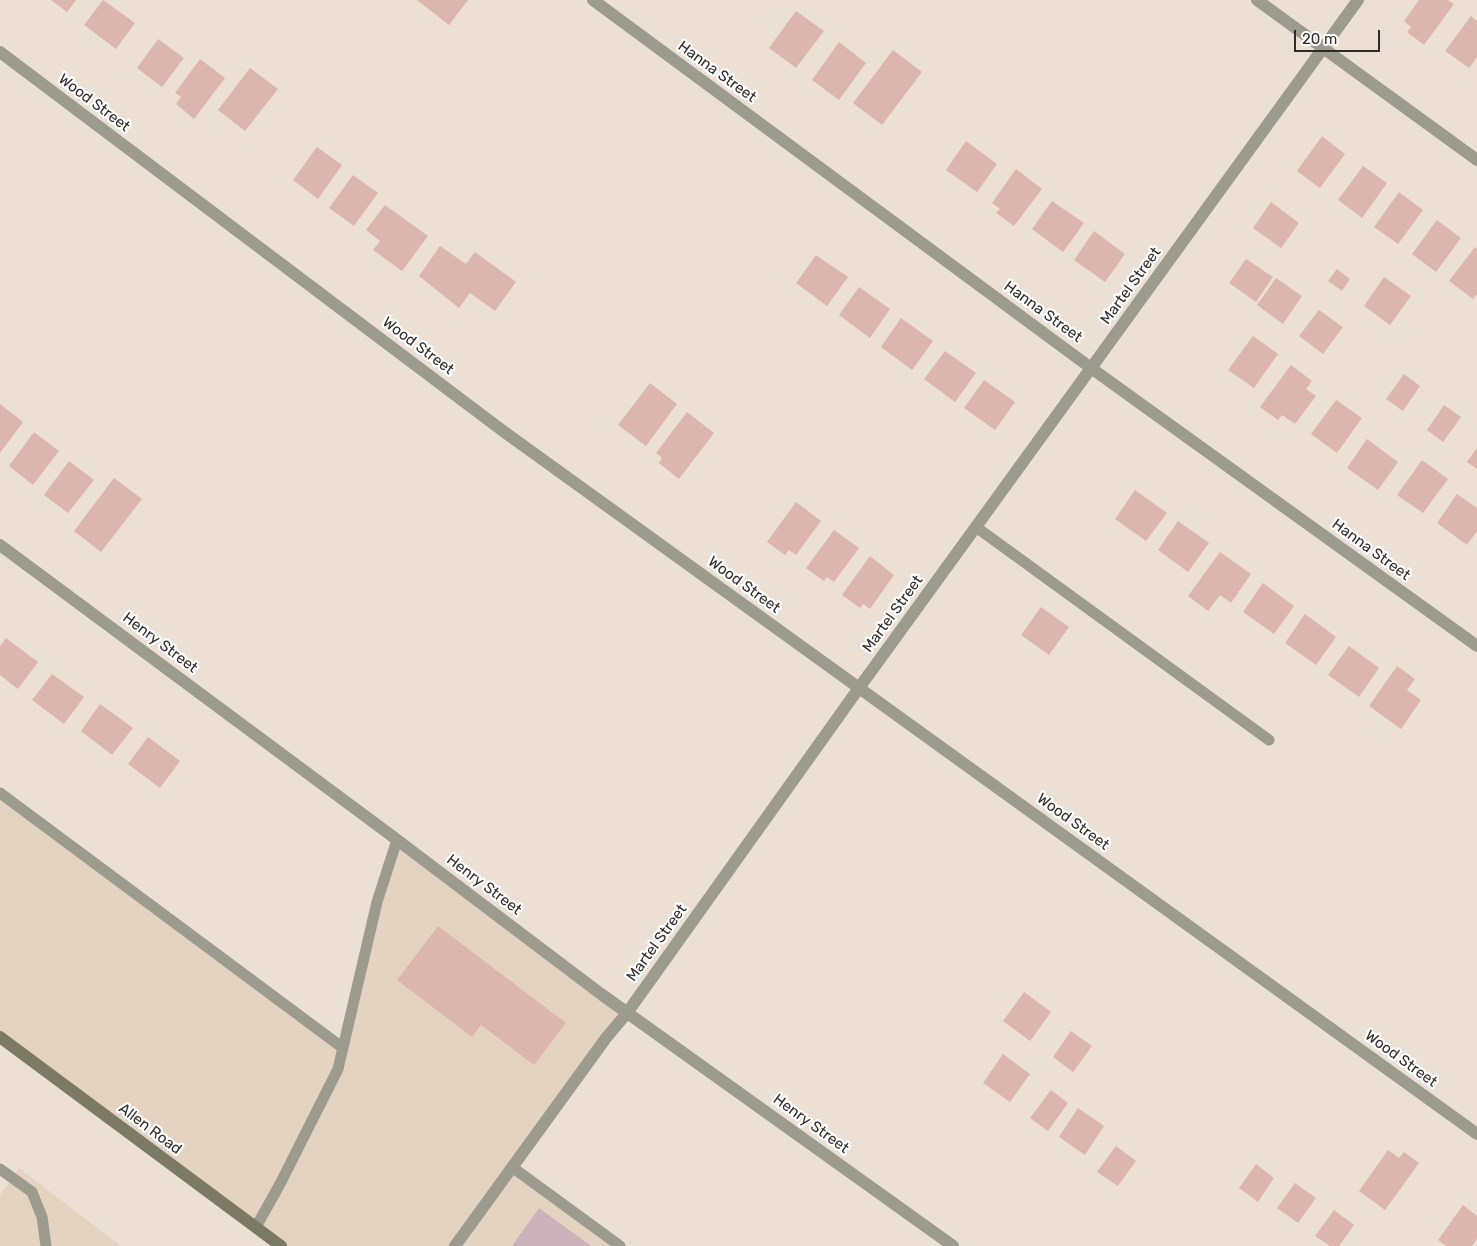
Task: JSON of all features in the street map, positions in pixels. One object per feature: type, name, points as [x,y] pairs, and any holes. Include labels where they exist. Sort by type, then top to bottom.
[{"type":"main road","name":"Allen Road","points":[[0,1038],[282,1246]]},
{"type":"street","name":"Hanna Street","points":[[593,0],[1091,368],[1477,646]]},
{"type":"street","points":[[1257,0],[1477,160]]},
{"type":"street","name":"Martel Street","points":[[455,1246],[606,1038],[627,1013],[1358,0]]},
{"type":"street","name":"Wood Street","points":[[0,52],[503,431],[1477,1134]]},
{"type":"street","name":"Henry Street","points":[[0,545],[627,1013],[953,1246]]},
{"type":"lane","points":[[976,527],[1269,740]]},
{"type":"lane","points":[[0,793],[343,1048]]},
{"type":"lane","points":[[256,1227],[338,1069],[377,902],[397,840]]},
{"type":"lane","points":[[512,1167],[620,1246]]},
{"type":"lane","points":[[0,1169],[32,1192],[42,1217],[46,1246]]},
{"type":"shaded area","points":[[0,793],[343,1048],[397,840],[627,1013],[512,1167],[620,1246],[281,1246],[0,1037]]},
{"type":"shaded area","points":[[19,1168],[121,1246],[0,1246],[0,1195]]},
{"type":"shaded area","points":[[539,1208],[591,1246],[512,1246]]},
{"type":"building","points":[[51,0],[76,0],[67,12]]},
{"type":"building","points":[[103,0],[135,23],[116,49],[84,25]]},
{"type":"building","points":[[417,0],[468,0],[449,25]]},
{"type":"building","points":[[1419,0],[1448,0],[1454,4],[1424,45],[1407,32],[1411,27],[1404,21]]},
{"type":"building","points":[[796,11],[824,31],[796,68],[769,48]]},
{"type":"building","points":[[1471,16],[1477,21],[1477,57],[1469,68],[1445,51]]},
{"type":"building","points":[[158,39],[184,58],[162,87],[137,68]]},
{"type":"building","points":[[839,42],[866,63],[839,100],[812,80]]},
{"type":"building","points":[[893,50],[922,72],[882,125],[853,103]]},
{"type":"building","points":[[200,59],[225,78],[194,119],[176,104],[181,97],[175,93]]},
{"type":"building","points":[[250,68],[278,89],[245,131],[218,110]]},
{"type":"building","points":[[1322,136],[1345,154],[1320,188],[1297,171]]},
{"type":"building","points":[[966,141],[997,164],[977,192],[946,170]]},
{"type":"building","points":[[317,147],[342,165],[318,199],[293,180]]},
{"type":"building","points":[[1363,166],[1387,183],[1362,218],[1338,200]]},
{"type":"building","points":[[1016,169],[1042,189],[1014,226],[996,213],[1000,209],[992,203]]},
{"type":"building","points":[[353,175],[378,193],[354,226],[329,208]]},
{"type":"building","points":[[1399,192],[1423,210],[1398,244],[1374,227]]},
{"type":"building","points":[[1052,201],[1084,223],[1063,252],[1032,229]]},
{"type":"building","points":[[1271,202],[1299,223],[1281,248],[1253,228]]},
{"type":"building","points":[[385,205],[428,236],[402,271],[373,250],[380,241],[366,230]]},
{"type":"building","points":[[1437,220],[1461,238],[1436,272],[1412,254]]},
{"type":"building","points":[[1094,231],[1125,254],[1105,282],[1074,260]]},
{"type":"building","points":[[440,246],[466,264],[475,252],[516,282],[495,311],[470,293],[459,308],[419,276]]},
{"type":"building","points":[[1475,247],[1477,249],[1477,294],[1473,299],[1449,281]]},
{"type":"building","points":[[816,255],[848,277],[827,306],[796,283]]},
{"type":"building","points":[[1246,259],[1273,277],[1256,302],[1229,283]]},
{"type":"building","points":[[1337,269],[1350,279],[1342,291],[1328,281]]},
{"type":"building","points":[[1384,277],[1411,296],[1390,325],[1364,306]]},
{"type":"building","points":[[1276,278],[1302,296],[1283,324],[1257,305]]},
{"type":"building","points":[[859,287],[890,309],[870,338],[839,315]]},
{"type":"building","points":[[1319,310],[1343,327],[1323,354],[1299,336]]},
{"type":"building","points":[[901,318],[933,341],[912,370],[881,347]]},
{"type":"building","points":[[1253,336],[1278,354],[1254,388],[1228,370]]},
{"type":"building","points":[[945,351],[976,373],[955,402],[924,379]]},
{"type":"building","points":[[1291,365],[1312,381],[1306,389],[1316,396],[1295,424],[1282,415],[1278,420],[1260,407]]},
{"type":"building","points":[[1404,374],[1420,386],[1403,411],[1386,399]]},
{"type":"building","points":[[984,380],[1015,402],[995,430],[964,408]]},
{"type":"building","points":[[650,383],[677,404],[646,446],[618,425]]},
{"type":"building","points":[[1336,400],[1362,418],[1337,453],[1311,434]]},
{"type":"building","points":[[0,404],[23,422],[0,453]]},
{"type":"building","points":[[1444,405],[1461,417],[1443,442],[1427,430]]},
{"type":"building","points":[[687,412],[714,433],[679,479],[659,463],[662,458],[656,453]]},
{"type":"building","points":[[34,432],[59,451],[33,485],[9,466]]},
{"type":"building","points":[[1367,439],[1398,462],[1378,490],[1347,468]]},
{"type":"building","points":[[1477,448],[1477,469],[1467,462]]},
{"type":"building","points":[[1422,460],[1448,479],[1423,513],[1397,495]]},
{"type":"building","points":[[69,461],[94,480],[68,513],[44,495]]},
{"type":"building","points":[[114,478],[142,499],[101,552],[74,531]]},
{"type":"building","points":[[1135,490],[1167,513],[1146,541],[1115,519]]},
{"type":"building","points":[[1457,494],[1477,508],[1477,531],[1467,545],[1437,523]]},
{"type":"building","points":[[796,502],[821,521],[796,555],[789,550],[785,555],[767,542]]},
{"type":"building","points":[[1178,521],[1209,543],[1188,572],[1158,550]]},
{"type":"building","points":[[834,530],[859,548],[834,582],[827,577],[824,581],[806,568]]},
{"type":"building","points":[[1220,552],[1251,574],[1231,603],[1220,595],[1208,611],[1188,596]]},
{"type":"building","points":[[870,556],[894,575],[870,609],[863,604],[860,608],[842,595]]},
{"type":"building","points":[[1263,583],[1294,606],[1274,634],[1243,612]]},
{"type":"building","points":[[1041,607],[1069,627],[1049,655],[1021,635]]},
{"type":"building","points":[[1305,614],[1336,637],[1316,665],[1285,643]]},
{"type":"building","points":[[6,638],[38,662],[18,689],[0,675],[0,646]]},
{"type":"building","points":[[1349,646],[1379,668],[1359,697],[1328,675]]},
{"type":"building","points":[[1397,666],[1415,679],[1407,690],[1421,700],[1401,729],[1369,706]]},
{"type":"building","points":[[52,674],[84,697],[64,724],[32,700]]},
{"type":"building","points":[[100,704],[133,728],[112,755],[81,731]]},
{"type":"building","points":[[148,737],[180,761],[160,788],[128,764]]},
{"type":"building","points":[[438,926],[566,1023],[534,1065],[481,1025],[472,1037],[397,980]]},
{"type":"building","points":[[1024,992],[1051,1012],[1030,1041],[1003,1021]]},
{"type":"building","points":[[1071,1031],[1092,1046],[1073,1072],[1053,1057]]},
{"type":"building","points":[[1003,1054],[1030,1074],[1010,1102],[983,1083]]},
{"type":"building","points":[[1051,1090],[1068,1103],[1048,1131],[1030,1118]]},
{"type":"building","points":[[1078,1108],[1104,1126],[1085,1155],[1059,1137]]},
{"type":"building","points":[[1116,1146],[1136,1161],[1118,1186],[1097,1172]]},
{"type":"building","points":[[1388,1150],[1399,1158],[1404,1152],[1419,1163],[1385,1210],[1359,1191]]},
{"type":"building","points":[[1256,1164],[1274,1178],[1258,1202],[1239,1188]]},
{"type":"building","points":[[1295,1183],[1316,1198],[1298,1223],[1277,1208]]},
{"type":"building","points":[[1463,1205],[1477,1216],[1477,1239],[1472,1246],[1446,1246],[1438,1240]]},
{"type":"building","points":[[1334,1210],[1354,1225],[1339,1246],[1330,1246],[1315,1236]]}]
